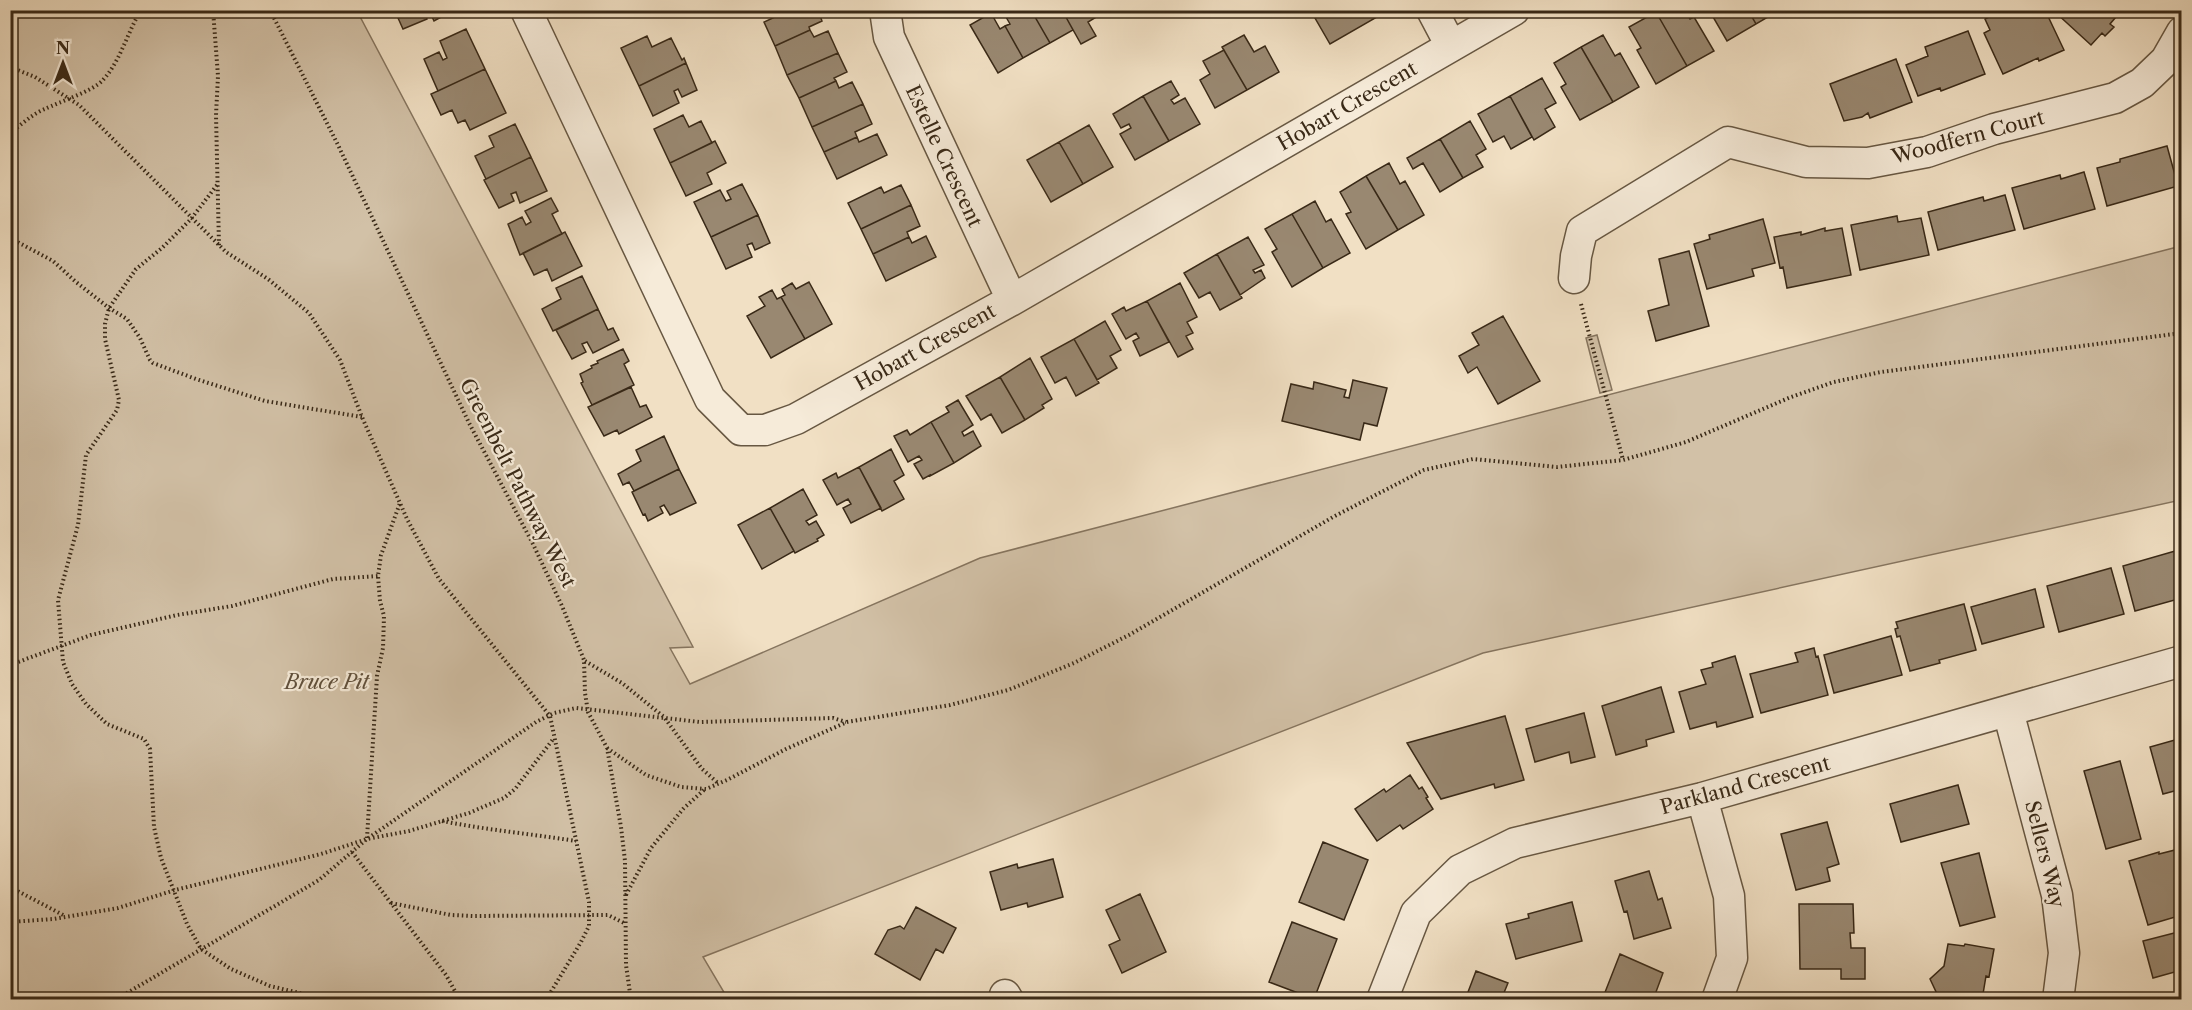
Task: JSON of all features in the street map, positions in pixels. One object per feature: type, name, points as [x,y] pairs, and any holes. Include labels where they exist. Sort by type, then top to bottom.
[{"type":"street","name":"Hobart Crescent","points":[[526,10],[710,399],[741,430],[765,430],[796,419],[1012,300],[1514,10]]},
{"type":"street","name":"Estelle Crescent","points":[[885,10],[889,37],[1012,300]]},
{"type":"street","points":[[1432,10],[1451,46]]},
{"type":"street","name":"Woodfern Court","points":[[1574,279],[1576,256],[1582,231],[1728,142],[1806,162],[1868,163],[1927,152],[1994,129],[2115,98],[2142,83],[2166,60],[2181,32]]},
{"type":"street","name":"Parkland Crescent","points":[[1382,999],[1416,913],[1460,870],[1515,843],[1702,798],[2181,661]]},
{"type":"street","name":"Sellers Way","points":[[2008,711],[2057,895],[2064,953],[2058,999]]},
{"type":"street","points":[[1702,798],[1729,896],[1732,958],[1717,999]]},
{"type":"path","points":[[10,133],[43,109],[62,103],[67,98],[101,82],[124,47],[141,10]]},
{"type":"path","points":[[213,10],[218,76],[216,115],[219,246]]},
{"type":"path","name":"Greenbelt Pathway West","points":[[270,10],[338,145],[469,423],[533,544],[584,660],[588,709],[607,748],[621,827],[625,861],[626,965],[631,999]]},
{"type":"path","points":[[10,67],[35,77],[79,105],[219,246],[268,279],[309,313],[340,360],[362,417],[400,502],[439,579],[550,716],[589,902],[589,926],[546,999]]},
{"type":"path","points":[[217,185],[191,219],[162,248],[136,269],[109,308],[105,324],[105,339],[116,377],[119,400],[117,410],[86,455],[78,525],[58,600],[63,662],[72,684],[86,704],[107,724],[144,740],[150,749],[154,827],[161,858],[187,924],[201,949],[231,969],[270,986],[329,999]]},
{"type":"path","points":[[10,238],[53,261],[109,308],[127,319],[153,363],[266,401],[362,417]]},
{"type":"path","points":[[1574,279],[1623,460]]},
{"type":"path","points":[[626,896],[651,848],[683,809],[706,789],[847,722],[950,705],[1008,690],[1074,663],[1129,635],[1333,517],[1424,470],[1473,459],[1557,467],[1623,460],[1686,442],[1791,397],[1834,382],[1892,370],[2181,333]]},
{"type":"path","points":[[367,839],[377,676],[383,648],[384,616],[378,576],[381,555],[400,502]]},
{"type":"path","points":[[10,665],[91,635],[177,615],[232,606],[325,581],[378,576]]},
{"type":"path","points":[[584,660],[622,682],[666,719],[702,768],[719,784]]},
{"type":"path","points":[[115,999],[319,880],[367,839],[519,733],[550,716],[576,708],[700,722],[833,718],[847,722]]},
{"type":"path","points":[[10,922],[66,917],[118,908],[175,890],[321,854],[367,839],[409,831],[469,813],[504,798],[520,784],[555,737]]},
{"type":"path","points":[[607,748],[646,775],[681,787],[706,789]]},
{"type":"path","points":[[441,821],[488,830],[528,833],[576,841]]},
{"type":"path","points":[[352,852],[446,975],[460,999]]},
{"type":"path","points":[[10,887],[66,917]]},
{"type":"path","points":[[391,903],[462,915],[608,915],[624,923]]},
{"type":"green space","name":"Bruce Pit","points":[[10,11],[357,11],[693,647],[670,648],[690,684],[980,558],[2181,246],[2181,500],[1483,653],[703,957],[728,999],[11,999]]},
{"type":"green space","points":[[1597,335],[1612,390],[1600,393],[1586,338]]},
{"type":"building","points":[[403,10],[425,10],[427,19],[403,29],[398,18],[405,15]]},
{"type":"building","points":[[429,10],[454,10],[434,21]]},
{"type":"building","points":[[790,10],[818,10],[822,21],[809,27],[810,30],[775,46],[764,22]]},
{"type":"building","points":[[1002,10],[1031,10],[1050,43],[1023,58],[1005,26],[1010,24]]},
{"type":"building","points":[[1031,10],[1062,10],[1073,30],[1050,43]]},
{"type":"building","points":[[1062,10],[1095,10],[1098,16],[1088,22],[1096,36],[1081,44]]},
{"type":"building","points":[[1330,10],[1374,10],[1377,17],[1330,44],[1315,18]]},
{"type":"building","points":[[1685,10],[1690,19],[1694,17],[1714,51],[1687,66],[1656,12]]},
{"type":"building","points":[[1709,10],[1748,10],[1756,24],[1727,41]]},
{"type":"building","points":[[1748,10],[1780,10],[1756,24]]},
{"type":"building","points":[[2003,10],[2045,10],[2064,50],[2039,61],[2038,58],[2003,74],[1984,33],[1990,30],[1985,19]]},
{"type":"building","points":[[2057,10],[2122,10],[2110,24],[2114,27],[2105,36],[2102,33],[2091,45],[2055,12]]},
{"type":"building","points":[[1656,12],[1687,66],[1656,84],[1637,50],[1641,48],[1629,27]]},
{"type":"building","points":[[991,13],[1000,29],[1005,26],[1023,58],[998,73],[970,25]]},
{"type":"building","points":[[466,29],[485,69],[438,91],[424,59],[439,52],[443,60],[447,58],[440,41]]},
{"type":"building","points":[[810,30],[814,37],[828,31],[838,53],[787,75],[775,46]]},
{"type":"building","points":[[1968,31],[1985,74],[1941,91],[1940,88],[1918,96],[1906,65],[1928,56],[1925,47]]},
{"type":"building","points":[[1244,35],[1254,52],[1265,46],[1279,72],[1247,90],[1222,47]]},
{"type":"building","points":[[1603,35],[1615,56],[1620,53],[1639,87],[1613,102],[1581,47]]},
{"type":"building","points":[[647,36],[652,47],[671,38],[682,60],[684,58],[686,63],[639,86],[621,48]]},
{"type":"building","points":[[1581,47],[1613,102],[1580,120],[1561,87],[1566,84],[1554,63]]},
{"type":"building","points":[[1224,50],[1247,90],[1215,108],[1200,80],[1210,74],[1203,61]]},
{"type":"building","points":[[838,53],[847,72],[834,78],[836,81],[799,98],[787,75]]},
{"type":"building","points":[[1896,59],[1912,102],[1870,118],[1868,113],[1862,117],[1844,121],[1830,84]]},
{"type":"building","points":[[686,63],[697,90],[682,97],[678,89],[674,91],[679,103],[653,116],[639,86]]},
{"type":"building","points":[[485,69],[506,113],[470,130],[465,120],[458,123],[452,110],[441,115],[431,94]]},
{"type":"building","points":[[1542,78],[1556,103],[1545,109],[1555,127],[1534,140],[1510,96]]},
{"type":"building","points":[[836,81],[839,88],[852,82],[863,104],[812,127],[799,98]]},
{"type":"building","points":[[1171,81],[1179,95],[1171,100],[1174,104],[1185,98],[1200,124],[1169,141],[1143,96]]},
{"type":"building","points":[[1143,96],[1169,141],[1135,160],[1120,134],[1131,128],[1129,124],[1121,128],[1113,114]]},
{"type":"building","points":[[1510,96],[1532,137],[1511,149],[1504,136],[1493,142],[1478,114]]},
{"type":"building","points":[[863,104],[872,124],[855,132],[857,137],[824,152],[812,127]]},
{"type":"building","points":[[683,115],[689,127],[701,121],[712,143],[670,163],[654,129]]},
{"type":"building","points":[[1470,121],[1486,149],[1476,155],[1483,167],[1463,178],[1440,139]]},
{"type":"building","points":[[515,124],[531,157],[486,179],[475,156],[494,147],[489,136]]},
{"type":"building","points":[[1089,125],[1113,167],[1083,184],[1059,142]]},
{"type":"building","points":[[877,134],[887,155],[837,179],[824,152],[857,137],[859,142]]},
{"type":"building","points":[[1440,139],[1463,178],[1440,192],[1423,163],[1413,169],[1407,158]]},
{"type":"building","points":[[715,141],[726,163],[707,173],[712,184],[686,196],[670,163]]},
{"type":"building","points":[[1059,142],[1083,184],[1051,202],[1027,160]]},
{"type":"building","points":[[2167,146],[2178,186],[2107,206],[2097,168]]},
{"type":"building","points":[[531,157],[547,191],[520,203],[516,192],[511,194],[514,201],[499,208],[484,180]]},
{"type":"building","points":[[1389,163],[1400,184],[1405,181],[1424,215],[1398,230],[1366,176]]},
{"type":"building","points":[[2084,172],[2095,209],[2024,229],[2012,188],[2060,175],[2061,179]]},
{"type":"building","points":[[1366,176],[1398,230],[1366,249],[1346,214],[1351,212],[1340,192]]},
{"type":"building","points":[[742,184],[758,215],[711,237],[694,202],[720,190],[726,201],[731,199],[727,191]]},
{"type":"building","points":[[901,185],[911,205],[861,229],[848,203],[881,187],[884,193]]},
{"type":"building","points":[[2005,195],[2015,230],[1938,250],[1928,212],[1983,197],[1984,201]]},
{"type":"building","points":[[551,198],[558,211],[552,214],[562,234],[520,255],[508,224],[522,217],[526,225],[531,222],[525,211]]},
{"type":"building","points":[[1315,201],[1326,222],[1331,219],[1350,253],[1323,268],[1292,214]]},
{"type":"building","points":[[911,205],[920,226],[907,232],[909,237],[873,254],[861,229]]},
{"type":"building","points":[[1292,214],[1323,268],[1292,287],[1272,252],[1277,249],[1265,229]]},
{"type":"building","points":[[758,215],[770,243],[755,250],[752,243],[747,245],[752,257],[726,269],[711,237]]},
{"type":"building","points":[[1897,216],[1898,222],[1921,218],[1929,255],[1860,270],[1851,225]]},
{"type":"building","points":[[1763,219],[1775,263],[1752,269],[1754,276],[1707,289],[1694,244],[1710,239],[1709,235]]},
{"type":"building","points":[[1825,228],[1825,231],[1842,228],[1851,275],[1787,288],[1783,267],[1780,268],[1774,237],[1801,232],[1801,235]]},
{"type":"building","points":[[565,232],[582,266],[552,281],[547,269],[534,275],[523,253]]},
{"type":"building","points":[[926,236],[936,257],[886,281],[873,254],[909,237],[912,243]]},
{"type":"building","points":[[1248,237],[1264,265],[1253,270],[1255,273],[1261,270],[1265,278],[1240,295],[1217,254]]},
{"type":"building","points":[[1689,251],[1709,326],[1656,341],[1648,311],[1669,305],[1659,259]]},
{"type":"building","points":[[1217,254],[1242,298],[1220,310],[1210,292],[1199,298],[1184,273]]},
{"type":"building","points":[[582,276],[598,309],[553,331],[542,309],[561,299],[556,288]]},
{"type":"building","points":[[809,282],[832,324],[805,339],[781,297],[785,295],[782,289],[792,283],[796,289]]},
{"type":"building","points":[[1180,283],[1197,317],[1187,322],[1193,333],[1186,336],[1193,349],[1178,357],[1147,301]]},
{"type":"building","points":[[772,290],[777,299],[781,297],[805,339],[771,358],[747,316],[765,306],[759,297]]},
{"type":"building","points":[[1147,301],[1169,342],[1140,356],[1133,341],[1139,338],[1136,333],[1126,339],[1112,314],[1124,307],[1126,311]]},
{"type":"building","points":[[598,309],[608,330],[613,328],[619,340],[593,353],[587,342],[582,344],[586,352],[572,359],[556,330]]},
{"type":"building","points":[[1503,316],[1540,381],[1498,404],[1477,367],[1468,373],[1459,356],[1479,345],[1472,333]]},
{"type":"building","points":[[1105,321],[1121,350],[1110,356],[1117,368],[1097,380],[1074,339]]},
{"type":"building","points":[[1074,339],[1099,383],[1076,396],[1066,377],[1055,383],[1041,357]]},
{"type":"building","points":[[623,349],[629,361],[624,364],[634,385],[592,405],[581,383],[583,382],[580,374],[592,368],[591,366],[598,363],[597,361]]},
{"type":"building","points":[[1030,358],[1052,399],[1042,405],[1044,408],[1025,420],[1000,377]]},
{"type":"building","points":[[1000,377],[1025,420],[1002,433],[991,414],[981,420],[966,396]]},
{"type":"building","points":[[1353,380],[1387,388],[1377,426],[1364,423],[1360,440],[1282,421],[1291,384],[1313,389],[1314,382],[1346,390],[1344,397],[1349,398]]},
{"type":"building","points":[[631,387],[640,407],[646,405],[652,417],[619,434],[617,430],[604,436],[588,407]]},
{"type":"building","points":[[958,400],[973,425],[962,432],[964,436],[973,431],[981,446],[954,463],[931,422],[949,412],[946,407]]},
{"type":"building","points":[[931,422],[954,463],[923,479],[914,464],[922,460],[919,456],[908,462],[894,436],[907,430],[910,435]]},
{"type":"building","points":[[664,436],[679,469],[634,491],[629,482],[623,485],[618,474],[641,461],[636,450]]},
{"type":"building","points":[[891,449],[904,475],[894,481],[904,499],[882,511],[859,467]]},
{"type":"building","points":[[859,467],[881,508],[851,523],[843,508],[851,504],[848,499],[837,505],[823,480],[836,473],[838,478]]},
{"type":"building","points":[[679,469],[696,503],[670,515],[664,505],[660,507],[663,513],[648,521],[632,492]]},
{"type":"building","points":[[803,489],[817,515],[806,521],[809,525],[816,521],[824,535],[817,539],[818,541],[795,553],[770,508]]},
{"type":"building","points":[[770,508],[794,551],[762,569],[738,525]]},
{"type":"building","points":[[2182,549],[2182,598],[2135,611],[2123,566]]},
{"type":"building","points":[[2111,568],[2124,614],[2059,632],[2047,586]]},
{"type":"building","points":[[2035,589],[2044,627],[1982,644],[1971,607]]},
{"type":"building","points":[[1964,604],[1976,650],[1910,671],[1900,636],[1897,637],[1896,622]]},
{"type":"building","points":[[1891,636],[1902,675],[1834,693],[1824,655]]},
{"type":"building","points":[[1814,648],[1828,695],[1761,713],[1750,674],[1798,662],[1795,653]]},
{"type":"building","points":[[1735,656],[1753,717],[1717,727],[1716,722],[1690,729],[1679,692],[1706,684],[1701,670],[1713,667],[1712,663]]},
{"type":"building","points":[[1661,687],[1674,732],[1646,740],[1647,746],[1616,755],[1602,706]]},
{"type":"building","points":[[1584,713],[1595,757],[1571,763],[1569,752],[1535,762],[1526,729]]},
{"type":"building","points":[[1505,716],[1524,780],[1495,788],[1494,784],[1441,799],[1407,743]]},
{"type":"building","points":[[2182,738],[2182,789],[2163,794],[2150,747]]},
{"type":"building","points":[[2120,761],[2141,839],[2106,849],[2084,771]]},
{"type":"building","points":[[1410,775],[1419,789],[1422,787],[1433,809],[1403,829],[1400,825],[1377,841],[1355,809],[1384,789],[1386,792]]},
{"type":"building","points":[[1958,785],[1969,824],[1901,842],[1890,804]]},
{"type":"building","points":[[1827,822],[1839,864],[1827,868],[1830,881],[1796,890],[1781,834]]},
{"type":"building","points":[[1323,842],[1368,860],[1344,920],[1299,902]]},
{"type":"building","points":[[2175,850],[2182,873],[2182,915],[2148,925],[2129,861]]},
{"type":"building","points":[[1979,853],[1995,917],[1960,926],[1941,863]]},
{"type":"building","points":[[1053,859],[1063,897],[1028,907],[1027,903],[1001,910],[990,872],[1017,864],[1018,868]]},
{"type":"building","points":[[1649,871],[1658,900],[1662,898],[1671,928],[1634,939],[1627,911],[1624,912],[1615,881]]},
{"type":"building","points":[[1140,894],[1166,952],[1122,973],[1109,945],[1120,940],[1106,910]]},
{"type":"building","points":[[1572,902],[1582,941],[1516,959],[1506,924],[1529,918],[1528,914]]},
{"type":"building","points":[[1799,904],[1853,904],[1854,933],[1850,933],[1851,948],[1865,948],[1865,979],[1841,979],[1841,969],[1800,969]]},
{"type":"building","points":[[916,907],[956,928],[943,953],[936,949],[920,980],[875,954],[888,930],[900,926],[904,929]]},
{"type":"building","points":[[1292,922],[1337,939],[1314,999],[1269,982]]},
{"type":"building","points":[[2182,931],[2182,970],[2153,978],[2143,941]]},
{"type":"building","points":[[1948,944],[1964,946],[1965,944],[1994,949],[1982,1000],[1941,1000],[1939,998],[1930,979],[1944,966]]},
{"type":"building","points":[[1620,954],[1663,973],[1653,1000],[1602,1000]]},
{"type":"building","points":[[1476,971],[1508,983],[1501,1000],[1465,1000]]}]
